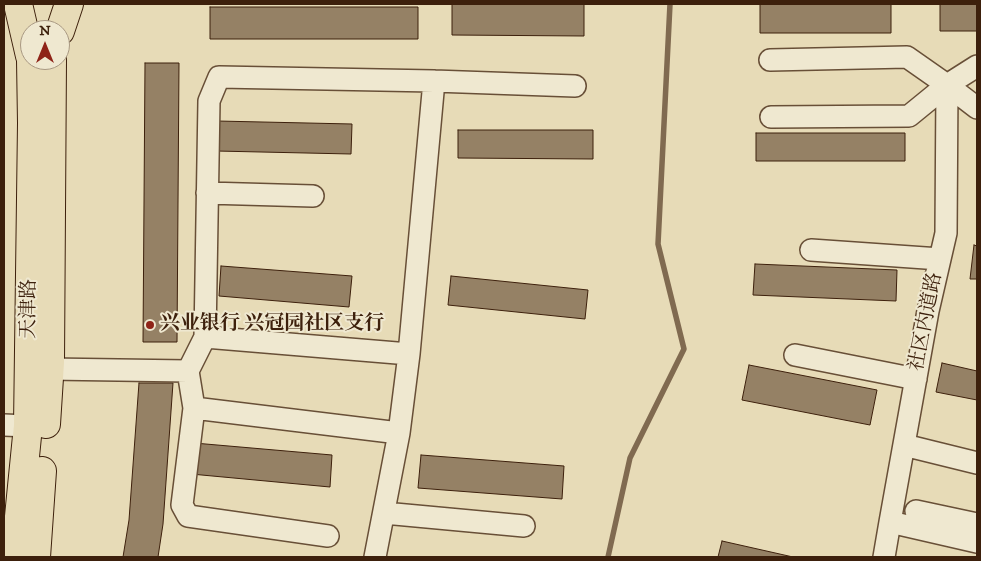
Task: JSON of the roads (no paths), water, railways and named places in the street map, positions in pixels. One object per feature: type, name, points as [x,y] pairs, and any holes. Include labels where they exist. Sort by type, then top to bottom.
[{"type":"main road","points":[[18,4],[22,20]]},
{"type":"main road","points":[[30,4],[30,20]]},
{"type":"main road","points":[[52,4],[52,20]]},
{"type":"main road","points":[[64,20],[69,4]]},
{"type":"main road","name":"天津路","points":[[16,557],[16,426],[32,123],[31,70]]},
{"type":"main road","name":"天津路","points":[[36,557],[49,369],[52,70]]},
{"type":"street","points":[[770,60],[907,57],[947,84],[977,108]]},
{"type":"street","points":[[771,117],[910,116],[947,84],[977,66]]},
{"type":"street","points":[[328,536],[188,516],[182,505],[194,408],[188,371],[205,337],[209,101],[219,77],[575,86]]},
{"type":"street","points":[[375,557],[398,433],[409,354],[434,81]]},
{"type":"street","name":"社区内道路","points":[[884,557],[928,311],[946,233],[947,84]]},
{"type":"street","points":[[207,193],[313,196]]},
{"type":"street","points":[[810,250],[940,259]]},
{"type":"street","points":[[205,337],[409,354]]},
{"type":"street","points":[[795,356],[916,379]]},
{"type":"street","points":[[49,369],[188,371]]},
{"type":"street","points":[[194,408],[398,433]]},
{"type":"street","points":[[904,446],[977,463]]},
{"type":"street","points":[[926,463],[977,474]]},
{"type":"street","points":[[916,511],[977,524]]},
{"type":"street","points":[[384,514],[524,526]]},
{"type":"street","points":[[890,522],[977,542]]},
{"type":"waterway","points":[[608,557],[630,458],[684,349],[658,244],[670,4]]},
{"type":"place","name":"兴业银行 兴冠园社区支行","points":[[150,325]]}]
